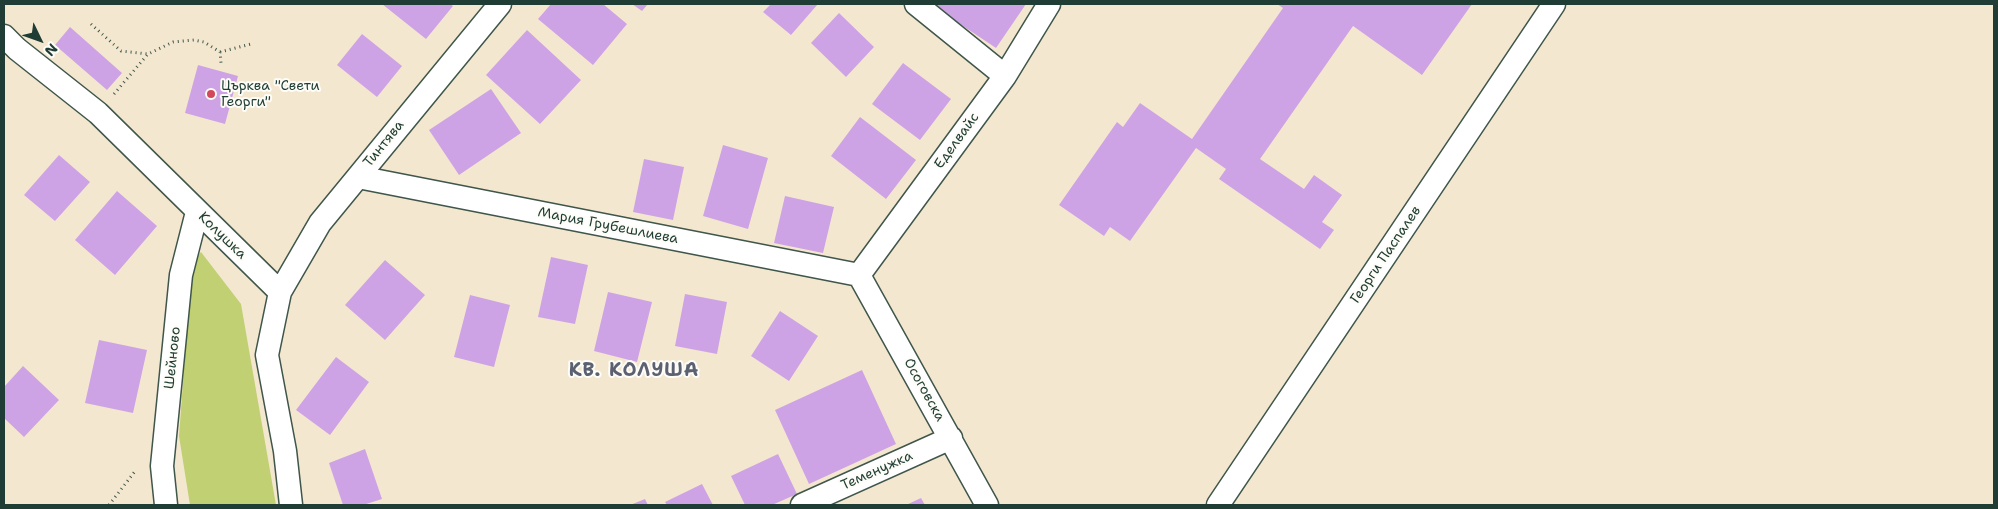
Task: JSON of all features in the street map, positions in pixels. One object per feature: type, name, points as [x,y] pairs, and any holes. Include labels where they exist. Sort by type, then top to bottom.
[{"type":"street","name":"Тинтява","points":[[280,292],[320,224],[500,4]]},
{"type":"street","points":[[916,4],[1005,76]]},
{"type":"street","name":"Еделвайс","points":[[859,275],[1005,76],[1049,4]]},
{"type":"street","name":"Георги Паспалев","points":[[1218,505],[1554,4]]},
{"type":"street","name":"Колушка","points":[[8,48],[98,114],[280,292]]},
{"type":"street","name":"Мария Грубешлиева","points":[[358,177],[859,275]]},
{"type":"street","name":"Шейново","points":[[166,505],[162,466],[181,275],[197,212]]},
{"type":"street","name":"Осоговска","points":[[859,275],[988,505]]},
{"type":"street","points":[[280,292],[267,354],[285,451],[291,505]]},
{"type":"street","name":"Теменужка","points":[[802,505],[951,438]]},
{"type":"path","points":[[91,24],[121,51],[148,54]]},
{"type":"path","points":[[98,114],[148,54],[173,42],[194,40],[204,42],[220,52],[251,44]]},
{"type":"path","points":[[220,52],[221,63]]},
{"type":"green space","points":[[201,252],[241,304],[276,505],[190,505],[179,436],[192,262]]},
{"type":"building","points":[[382,4],[450,4],[453,6],[426,39]]},
{"type":"building","points":[[551,4],[603,4],[627,24],[593,65],[538,19]]},
{"type":"building","points":[[632,4],[648,4],[642,11]]},
{"type":"building","points":[[771,4],[818,4],[791,35],[763,12]]},
{"type":"building","points":[[930,4],[1026,4],[996,48]]},
{"type":"building","points":[[1277,4],[1472,4],[1422,75],[1353,26],[1260,159],[1304,189],[1314,175],[1342,195],[1322,222],[1334,230],[1320,249],[1219,179],[1226,169],[1196,148],[1130,241],[1110,227],[1104,236],[1059,205],[1117,122],[1123,127],[1140,103],[1192,139],[1283,8]]},
{"type":"building","points":[[839,13],[874,47],[846,77],[811,43]]},
{"type":"building","points":[[70,27],[122,73],[107,90],[55,45]]},
{"type":"building","points":[[527,30],[581,80],[540,124],[486,75]]},
{"type":"building","points":[[362,34],[402,66],[377,97],[337,65]]},
{"type":"building","points":[[903,63],[951,99],[920,140],[872,104]]},
{"type":"building","name":"Църква \"Свети Георги\"","points":[[198,65],[238,76],[225,124],[185,113]]},
{"type":"building","points":[[491,89],[521,133],[459,175],[429,130]]},
{"type":"building","points":[[860,117],[916,160],[886,199],[831,156]]},
{"type":"building","points":[[723,145],[768,158],[748,229],[703,216]]},
{"type":"building","points":[[59,155],[90,182],[55,221],[24,195]]},
{"type":"building","points":[[644,159],[684,167],[673,220],[633,212]]},
{"type":"building","points":[[117,191],[157,226],[115,275],[75,240]]},
{"type":"building","points":[[785,196],[834,207],[823,253],[774,243]]},
{"type":"building","points":[[551,257],[588,265],[575,324],[538,317]]},
{"type":"building","points":[[385,260],[425,295],[385,340],[345,305]]},
{"type":"building","points":[[608,292],[652,302],[637,362],[594,351]]},
{"type":"building","points":[[685,294],[727,302],[717,354],[675,346]]},
{"type":"building","points":[[470,295],[510,305],[494,367],[454,357]]},
{"type":"building","points":[[780,311],[818,336],[789,381],[751,356]]},
{"type":"building","points":[[99,340],[147,350],[133,413],[85,403]]},
{"type":"building","points":[[336,357],[369,382],[330,435],[296,410]]},
{"type":"building","points":[[23,366],[59,400],[24,437],[4,418],[4,387]]},
{"type":"building","points":[[862,370],[896,444],[809,484],[775,410]]},
{"type":"building","points":[[365,449],[382,499],[363,505],[343,505],[329,463]]},
{"type":"building","points":[[778,454],[797,494],[772,505],[745,505],[731,476]]},
{"type":"building","points":[[702,484],[713,505],[667,505],[665,502]]},
{"type":"building","points":[[921,498],[925,505],[906,505]]},
{"type":"building","points":[[645,499],[648,505],[630,505]]},
{"type":"place","name":"Църква \"Свети Георги\"","points":[[211,94]]},
{"type":"district","name":"КВ. КОЛУША","points":[[634,371]]}]
